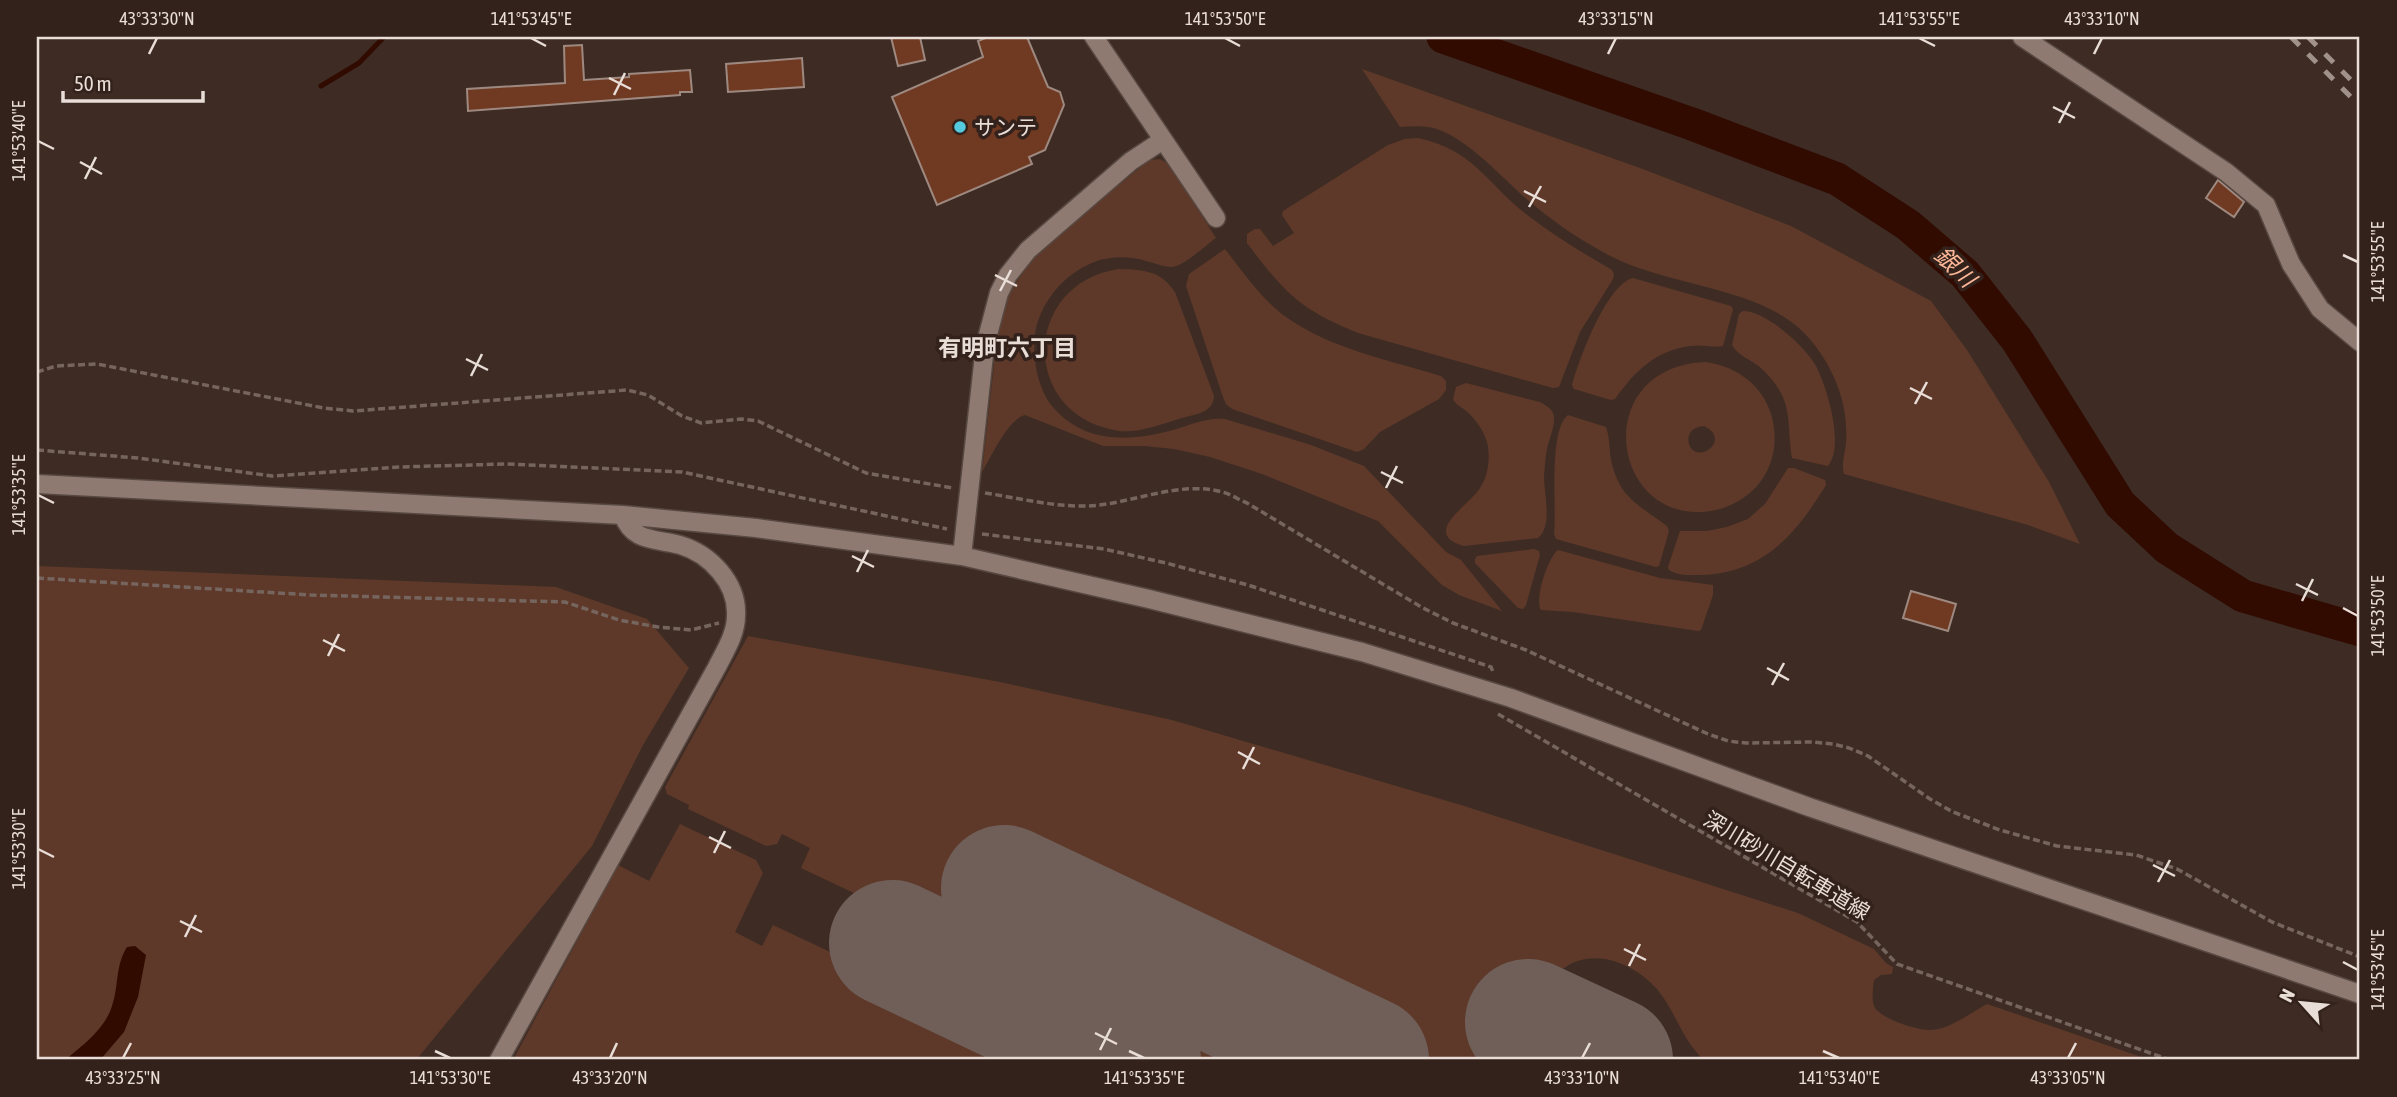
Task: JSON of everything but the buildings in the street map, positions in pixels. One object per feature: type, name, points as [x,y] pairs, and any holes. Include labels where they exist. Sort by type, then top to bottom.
[{"type":"street","points":[[1094,37],[1216,218]]},
{"type":"street","points":[[2022,37],[2226,172],[2266,205],[2291,264],[2320,309],[2360,342]]},
{"type":"street","points":[[962,556],[985,345],[999,293],[1008,275],[1028,250],[1131,161],[1163,141]]},
{"type":"street","points":[[37,484],[622,515],[756,528],[962,556],[1362,652],[1489,692],[1810,807],[2360,994]]},
{"type":"street","points":[[499,1060],[733,635],[737,616],[732,590],[717,568],[699,553],[681,545],[645,538],[633,532],[626,526],[622,515]]},
{"type":"path","points":[[37,372],[55,366],[97,364],[324,408],[353,411],[627,390],[648,395],[682,416],[701,423],[741,419],[758,421],[866,473],[1058,504],[1088,506],[1183,490],[1206,489],[1224,492],[1423,608],[1453,623],[1526,650],[1708,734],[1728,741],[1746,743],[1812,742],[1849,748],[1868,756],[1953,812],[2000,830],[2057,846],[2136,855],[2177,869],[2272,922],[2360,957]]},
{"type":"path","points":[[37,578],[312,595],[565,602],[619,620],[691,631],[737,616]]},
{"type":"path","name":"深川砂川自転車道線","points":[[1489,692],[1488,705],[1492,710],[1857,922],[1897,964],[2170,1060]]},
{"type":"shaded area","points":[[1362,69],[1640,168],[1791,226],[1931,301],[1967,350],[2049,482],[2080,544],[2028,525],[1844,474],[1845,413],[1837,385],[1816,347],[1788,319],[1738,296],[1653,273],[1593,247],[1546,215],[1454,137],[1432,128],[1400,127]]},
{"type":"shaded area","points":[[1418,138],[1453,150],[1478,168],[1526,214],[1612,270],[1613,279],[1580,332],[1559,387],[1553,388],[1338,325],[1295,298],[1247,243],[1247,234],[1260,229],[1273,246],[1294,233],[1282,215],[1283,211],[1388,145]]},
{"type":"shaded area","points":[[1160,159],[1170,165],[1216,238],[1177,266],[1120,257],[1094,262],[1064,281],[1048,300],[1035,333],[1037,370],[1042,389],[1051,405],[1077,427],[1108,437],[1140,437],[1205,420],[1225,419],[1311,445],[1364,466],[1446,552],[1461,560],[1502,611],[1459,595],[1442,585],[1378,521],[1262,474],[1210,457],[1145,446],[1103,446],[1025,415],[1012,423],[982,472],[999,320],[1006,298],[1034,256],[1149,160]]},
{"type":"shaded area","points":[[1225,249],[1261,294],[1277,310],[1303,328],[1341,346],[1441,376],[1446,381],[1446,390],[1439,399],[1380,432],[1364,449],[1357,452],[1232,409],[1223,397],[1186,286],[1189,274]]},
{"type":"shaded area","points":[[1119,269],[1157,275],[1175,292],[1214,396],[1207,409],[1148,428],[1122,431],[1083,418],[1061,399],[1049,375],[1045,348],[1050,321],[1064,298],[1087,279]]},
{"type":"shaded area","points":[[1633,278],[1731,306],[1733,309],[1723,346],[1694,346],[1666,352],[1638,371],[1615,399],[1574,389],[1572,385],[1581,359],[1604,308],[1613,294]]},
{"type":"shaded area","points":[[1743,311],[1763,317],[1784,331],[1816,366],[1825,388],[1835,431],[1833,457],[1828,466],[1792,458],[1787,410],[1779,390],[1761,368],[1741,355],[1732,345],[1739,314]]},
{"type":"shaded area","points":[[1705,362],[1720,365],[1744,377],[1756,387],[1765,400],[1774,429],[1772,459],[1757,486],[1732,505],[1701,512],[1670,507],[1647,491],[1632,468],[1626,440],[1630,413],[1644,388],[1669,370]],"holes":[[[1704,426],[1715,438],[1710,448],[1704,452],[1693,450],[1688,440],[1692,431]]]},
{"type":"shaded area","points":[[1466,383],[1540,402],[1552,412],[1554,425],[1546,452],[1544,476],[1546,518],[1543,533],[1538,538],[1464,546],[1452,541],[1446,534],[1451,519],[1480,488],[1488,468],[1488,446],[1482,431],[1473,417],[1453,399],[1456,387]]},
{"type":"shaded area","points":[[1568,415],[1606,427],[1611,460],[1619,483],[1639,506],[1667,526],[1669,531],[1659,566],[1556,539],[1556,453],[1562,423]]},
{"type":"shaded area","points":[[1788,468],[1825,480],[1826,485],[1803,520],[1775,548],[1760,559],[1722,573],[1688,575],[1669,570],[1680,531],[1707,531],[1748,519],[1765,504]]},
{"type":"shaded area","points":[[1534,549],[1539,551],[1540,555],[1526,605],[1523,609],[1518,608],[1475,563],[1475,559],[1477,556]]},
{"type":"shaded area","points":[[1558,550],[1660,578],[1713,585],[1713,595],[1701,630],[1541,610],[1539,597],[1543,579]]},
{"type":"shaded area","points":[[37,566],[556,587],[647,619],[689,668],[643,745],[592,846],[416,1060],[37,1060]]},
{"type":"shaded area","points":[[748,636],[1000,682],[1172,720],[1461,805],[1798,913],[1874,949],[1893,967],[1892,974],[1881,975],[1874,980],[1875,1008],[1901,1024],[1925,1030],[1938,1029],[1953,1024],[1987,1004],[2150,1060],[1704,1060],[1690,1044],[1664,998],[1646,978],[1619,963],[1590,958],[1563,968],[1551,980],[1520,1043],[1555,1060],[1206,1060],[801,868],[810,848],[782,834],[777,844],[766,846],[688,809],[689,805],[667,794],[665,787]]},
{"type":"shaded area","points":[[680,824],[756,860],[763,873],[735,932],[762,946],[773,925],[1059,1060],[513,1060],[618,865],[649,881]]},
{"type":"shaded area","points":[[879,916],[1185,1060],[1077,1060],[860,957],[850,928]]},
{"type":"shaded area","points":[[135,946],[146,955],[138,997],[124,1032],[100,1060],[65,1060],[93,1036],[109,1014],[123,954],[127,947]]},
{"type":"waterway","name":"銀川","points":[[321,86],[359,63],[384,37]]},
{"type":"waterway","name":"銀川","points":[[1443,37],[1692,124],[1837,179],[1908,225],[1965,274],[2017,340],[2120,504],[2167,548],[2243,596],[2360,630]]},
{"type":"runway","points":[[1004,888],[1366,1060]]},
{"type":"runway","points":[[892,943],[1138,1060]]},
{"type":"runway","points":[[1528,1022],[1610,1060]]},
{"type":"railway","points":[[2291,37],[2360,106]]},
{"type":"railway","points":[[2308,37],[2360,89]]},
{"type":"place","name":"サンテ","points":[[960,127]]},
{"type":"district","name":"有明町六丁目","points":[[1007,348]]}]
